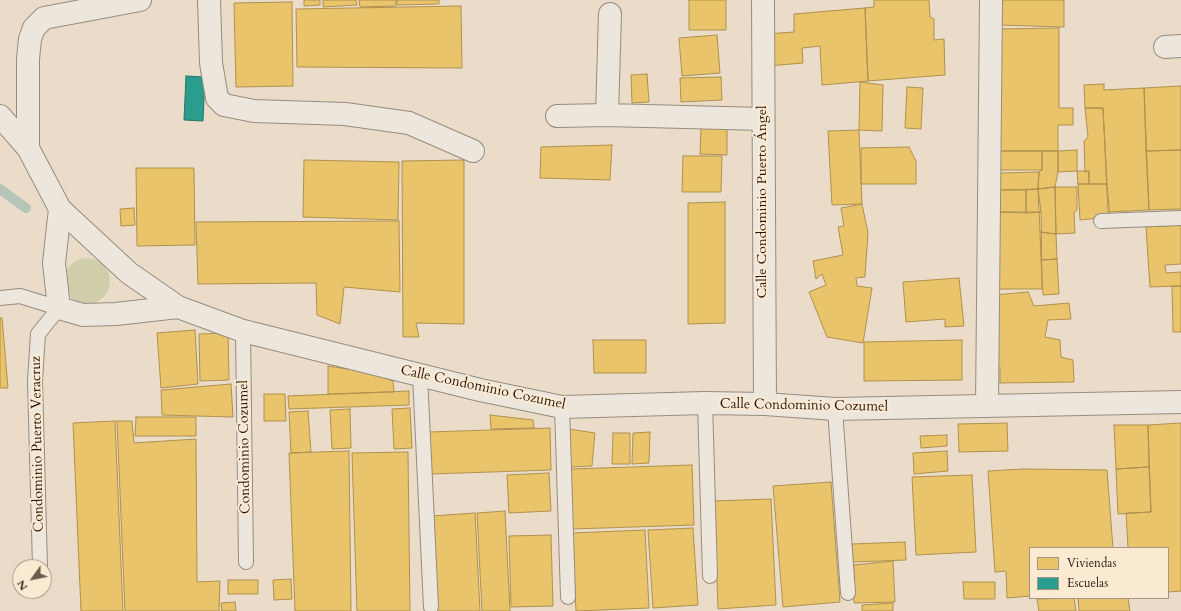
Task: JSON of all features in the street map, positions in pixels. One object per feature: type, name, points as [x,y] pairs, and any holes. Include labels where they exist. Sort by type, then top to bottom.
[{"type":"street","points":[[28,148],[28,59],[30,39],[34,28],[44,18],[140,0]]},
{"type":"street","points":[[209,0],[211,63],[217,98],[224,105],[254,111],[345,114],[409,123],[473,151]]},
{"type":"street","name":"Calle Condominio Puerto Ángel","points":[[763,0],[765,404]]},
{"type":"street","points":[[987,405],[991,0]]},
{"type":"street","points":[[607,115],[610,14]]},
{"type":"street","points":[[557,116],[607,115],[763,119]]},
{"type":"street","name":"Calle Condominio Cozumel","points":[[0,116],[28,148],[60,209],[129,273],[178,306],[243,331],[480,390],[562,407],[765,404],[835,409],[1181,402]]},
{"type":"street","points":[[60,209],[54,263],[59,308],[83,315],[116,314],[178,306]]},
{"type":"lane","points":[[1101,221],[1181,218]]},
{"type":"lane","points":[[0,298],[20,296],[59,308]]},
{"type":"lane","name":"Condominio Puerto Veracruz","points":[[40,559],[35,381],[38,334],[59,308]]},
{"type":"lane","name":"Condominio Cozumel","points":[[243,331],[246,562]]},
{"type":"lane","points":[[420,375],[431,607]]},
{"type":"lane","points":[[705,404],[710,576]]},
{"type":"lane","points":[[562,407],[568,597]]},
{"type":"lane","points":[[835,409],[848,593]]},
{"type":"shaded area","points":[[82,258],[92,258],[104,264],[109,272],[109,290],[104,298],[96,303],[82,304],[74,301],[67,294],[64,286],[64,276],[67,268],[74,261]]},
{"type":"building: Viviendas","points":[[304,0],[320,0],[320,5],[304,6]]},
{"type":"building: Viviendas","points":[[323,0],[356,0],[357,5],[323,7]]},
{"type":"building: Viviendas","points":[[359,0],[396,0],[396,6],[360,7]]},
{"type":"building: Viviendas","points":[[397,0],[439,0],[439,4],[397,5]]},
{"type":"building: Viviendas","points":[[689,0],[726,0],[726,30],[689,30]]},
{"type":"building: Viviendas","points":[[874,0],[929,0],[930,17],[934,19],[934,40],[944,39],[945,75],[868,81],[865,8],[874,7]]},
{"type":"building: Viviendas","points":[[997,0],[1064,0],[1064,27],[998,25]]},
{"type":"building: Viviendas","points":[[292,2],[293,86],[236,87],[234,3]]},
{"type":"building: Viviendas","points":[[461,6],[462,68],[297,67],[296,9]]},
{"type":"building: Viviendas","points":[[865,8],[868,81],[822,85],[820,46],[802,48],[803,63],[768,66],[766,34],[794,32],[794,14]]},
{"type":"building: Viviendas","points":[[1059,28],[1059,108],[1073,108],[1073,125],[1058,125],[1058,151],[996,151],[996,29]]},
{"type":"building: Viviendas","points":[[717,35],[720,73],[682,76],[679,38]]},
{"type":"building: Viviendas","points":[[647,74],[649,102],[632,103],[631,75]]},
{"type":"building: Viviendas","points":[[721,77],[722,100],[681,102],[680,78]]},
{"type":"building: Viviendas","points":[[860,82],[883,85],[882,131],[859,130]]},
{"type":"building: Viviendas","points":[[1104,84],[1104,90],[1144,88],[1149,210],[1108,212],[1103,108],[1085,108],[1084,85]]},
{"type":"building: Viviendas","points":[[1181,86],[1181,150],[1146,151],[1144,88]]},
{"type":"building: Viviendas","points":[[907,87],[923,88],[921,129],[905,128]]},
{"type":"building: Viviendas","points":[[1085,108],[1103,108],[1107,184],[1089,184],[1089,171],[1085,172],[1084,141],[1088,137]]},
{"type":"building: Viviendas","points":[[701,127],[727,128],[727,155],[700,154]]},
{"type":"building: Viviendas","points":[[859,130],[862,204],[832,205],[828,131]]},
{"type":"building: Viviendas","points":[[612,145],[610,180],[540,178],[541,147]]},
{"type":"building: Viviendas","points":[[909,147],[916,161],[916,184],[861,184],[861,148]]},
{"type":"building: Viviendas","points":[[1077,150],[1077,171],[1058,172],[1058,151]]},
{"type":"building: Viviendas","points":[[1181,150],[1181,209],[1149,210],[1146,151]]},
{"type":"building: Viviendas","points":[[996,151],[1042,151],[1042,170],[995,170]]},
{"type":"building: Viviendas","points":[[1042,151],[1058,151],[1058,172],[1055,187],[1038,189],[1039,172],[1042,170]]},
{"type":"building: Viviendas","points":[[683,156],[722,156],[721,192],[682,192]]},
{"type":"building: Viviendas","points":[[304,160],[399,162],[398,220],[303,217]]},
{"type":"building: Viviendas","points":[[464,160],[464,324],[416,323],[419,337],[403,337],[402,161]]},
{"type":"building: Viviendas","points":[[136,168],[194,168],[195,245],[137,246]]},
{"type":"building: Viviendas","points":[[1077,171],[1089,171],[1089,184],[1078,184]]},
{"type":"building: Viviendas","points":[[1039,172],[1038,189],[998,190],[999,173]]},
{"type":"building: Viviendas","points":[[1078,184],[1107,184],[1110,217],[1080,220]]},
{"type":"building: Viviendas","points":[[1055,187],[1056,234],[1040,232],[1038,189]]},
{"type":"building: Viviendas","points":[[1055,187],[1077,187],[1077,210],[1074,213],[1075,233],[1056,234]]},
{"type":"building: Viviendas","points":[[1038,189],[1041,212],[1026,213],[1026,190]]},
{"type":"building: Viviendas","points":[[998,190],[1026,190],[1026,213],[998,212]]},
{"type":"building: Viviendas","points":[[725,202],[725,323],[688,324],[688,203]]},
{"type":"building: Viviendas","points":[[862,204],[868,233],[865,277],[856,278],[857,286],[872,288],[863,343],[827,337],[809,292],[826,285],[822,274],[816,279],[813,261],[843,255],[838,227],[844,226],[841,208]]},
{"type":"building: Viviendas","points":[[134,208],[135,225],[121,226],[120,209]]},
{"type":"building: Viviendas","points":[[998,212],[1041,212],[1042,289],[998,289]]},
{"type":"building: Viviendas","points":[[399,221],[400,292],[344,287],[340,324],[317,315],[316,283],[198,284],[196,222]]},
{"type":"building: Viviendas","points":[[1181,225],[1181,264],[1165,265],[1166,273],[1181,272],[1181,286],[1150,287],[1146,227]]},
{"type":"building: Viviendas","points":[[1040,232],[1056,234],[1057,259],[1041,260]]},
{"type":"building: Viviendas","points":[[1057,259],[1059,294],[1043,295],[1041,260]]},
{"type":"building: Viviendas","points":[[959,278],[964,326],[945,327],[945,319],[906,322],[903,282]]},
{"type":"building: Viviendas","points":[[1172,286],[1181,286],[1181,332],[1173,332]]},
{"type":"building: Viviendas","points":[[1028,292],[1034,306],[1069,303],[1071,319],[1048,320],[1045,337],[1060,340],[1061,357],[1073,360],[1074,382],[1000,383],[1000,367],[992,368],[994,295]]},
{"type":"building: Viviendas","points":[[0,318],[2,318],[8,388],[0,388]]},
{"type":"building: Viviendas","points":[[195,330],[198,384],[161,388],[157,333]]},
{"type":"building: Viviendas","points":[[228,333],[229,380],[200,381],[199,334]]},
{"type":"building: Viviendas","points":[[593,340],[646,340],[646,373],[594,373]]},
{"type":"building: Viviendas","points":[[962,340],[962,380],[864,381],[864,342]]},
{"type":"building: Viviendas","points":[[328,366],[354,370],[354,367],[393,381],[394,392],[328,394]]},
{"type":"building: Viviendas","points":[[231,384],[233,417],[162,415],[161,390]]},
{"type":"building: Viviendas","points":[[409,391],[409,405],[289,409],[288,396]]},
{"type":"building: Viviendas","points":[[264,394],[285,394],[286,421],[264,421]]},
{"type":"building: Viviendas","points":[[410,408],[412,448],[394,449],[392,409]]},
{"type":"building: Viviendas","points":[[350,409],[351,448],[332,449],[330,410]]},
{"type":"building: Viviendas","points":[[308,411],[311,452],[291,453],[289,412]]},
{"type":"building: Viviendas","points":[[490,415],[533,420],[534,428],[491,429]]},
{"type":"building: Viviendas","points":[[136,417],[196,417],[196,436],[135,436]]},
{"type":"building: Viviendas","points":[[115,421],[123,611],[81,611],[73,423]]},
{"type":"building: Viviendas","points":[[117,421],[132,421],[134,443],[196,439],[197,582],[220,581],[219,611],[125,611]]},
{"type":"building: Viviendas","points":[[1007,423],[1008,451],[959,452],[958,424]]},
{"type":"building: Viviendas","points":[[1181,423],[1181,591],[1169,592],[1169,547],[1128,547],[1126,513],[1151,512],[1148,425]]},
{"type":"building: Viviendas","points":[[1114,425],[1148,425],[1149,467],[1116,469]]},
{"type":"building: Viviendas","points":[[550,428],[551,470],[431,474],[429,432]]},
{"type":"building: Viviendas","points":[[569,429],[595,433],[592,466],[570,467]]},
{"type":"building: Viviendas","points":[[650,432],[649,463],[632,464],[633,433]]},
{"type":"building: Viviendas","points":[[613,433],[630,433],[630,464],[612,464]]},
{"type":"building: Viviendas","points":[[947,435],[947,446],[921,448],[920,436]]},
{"type":"building: Viviendas","points":[[349,451],[351,611],[295,611],[289,453]]},
{"type":"building: Viviendas","points":[[947,451],[948,471],[914,474],[913,453]]},
{"type":"building: Viviendas","points":[[408,452],[410,611],[357,611],[352,453]]},
{"type":"building: Viviendas","points":[[692,465],[694,525],[572,529],[570,469]]},
{"type":"building: Viviendas","points":[[1149,467],[1151,512],[1118,514],[1116,469]]},
{"type":"building: Viviendas","points":[[1023,469],[1107,470],[1113,547],[1029,547],[1029,596],[1007,598],[1006,571],[995,572],[988,471]]},
{"type":"building: Viviendas","points":[[549,473],[551,511],[509,513],[507,475]]},
{"type":"building: Viviendas","points":[[972,475],[976,552],[916,555],[912,477]]},
{"type":"building: Viviendas","points":[[831,482],[840,602],[783,607],[773,486]]},
{"type":"building: Viviendas","points":[[771,499],[776,605],[718,609],[714,501]]},
{"type":"building: Viviendas","points":[[505,511],[510,611],[482,611],[477,513]]},
{"type":"building: Viviendas","points":[[475,513],[480,611],[437,611],[432,516]]},
{"type":"building: Viviendas","points":[[693,528],[698,605],[653,608],[648,530]]},
{"type":"building: Viviendas","points":[[645,530],[649,608],[576,611],[572,533]]},
{"type":"building: Viviendas","points":[[551,535],[553,606],[511,607],[509,536]]},
{"type":"building: Viviendas","points":[[905,542],[906,560],[853,562],[852,544]]},
{"type":"building: Viviendas","points":[[893,561],[895,602],[854,603],[854,565]]},
{"type":"building: Viviendas","points":[[291,579],[292,599],[274,600],[273,580]]},
{"type":"building: Viviendas","points":[[228,580],[258,580],[258,594],[228,594]]},
{"type":"building: Viviendas","points":[[963,582],[995,582],[995,599],[964,599]]},
{"type":"building: Viviendas","points":[[1037,599],[1074,599],[1076,611],[1039,611]]},
{"type":"building: Viviendas","points":[[1078,599],[1128,599],[1130,611],[1079,611]]},
{"type":"building: Viviendas","points":[[235,602],[236,611],[222,611],[221,603]]},
{"type":"building: Viviendas","points":[[893,603],[893,611],[862,611],[862,605]]},
{"type":"building: Escuelas","points":[[186,76],[205,77],[203,121],[184,120]]},
{"type":"waterway","points":[[0,189],[26,208]]}]
